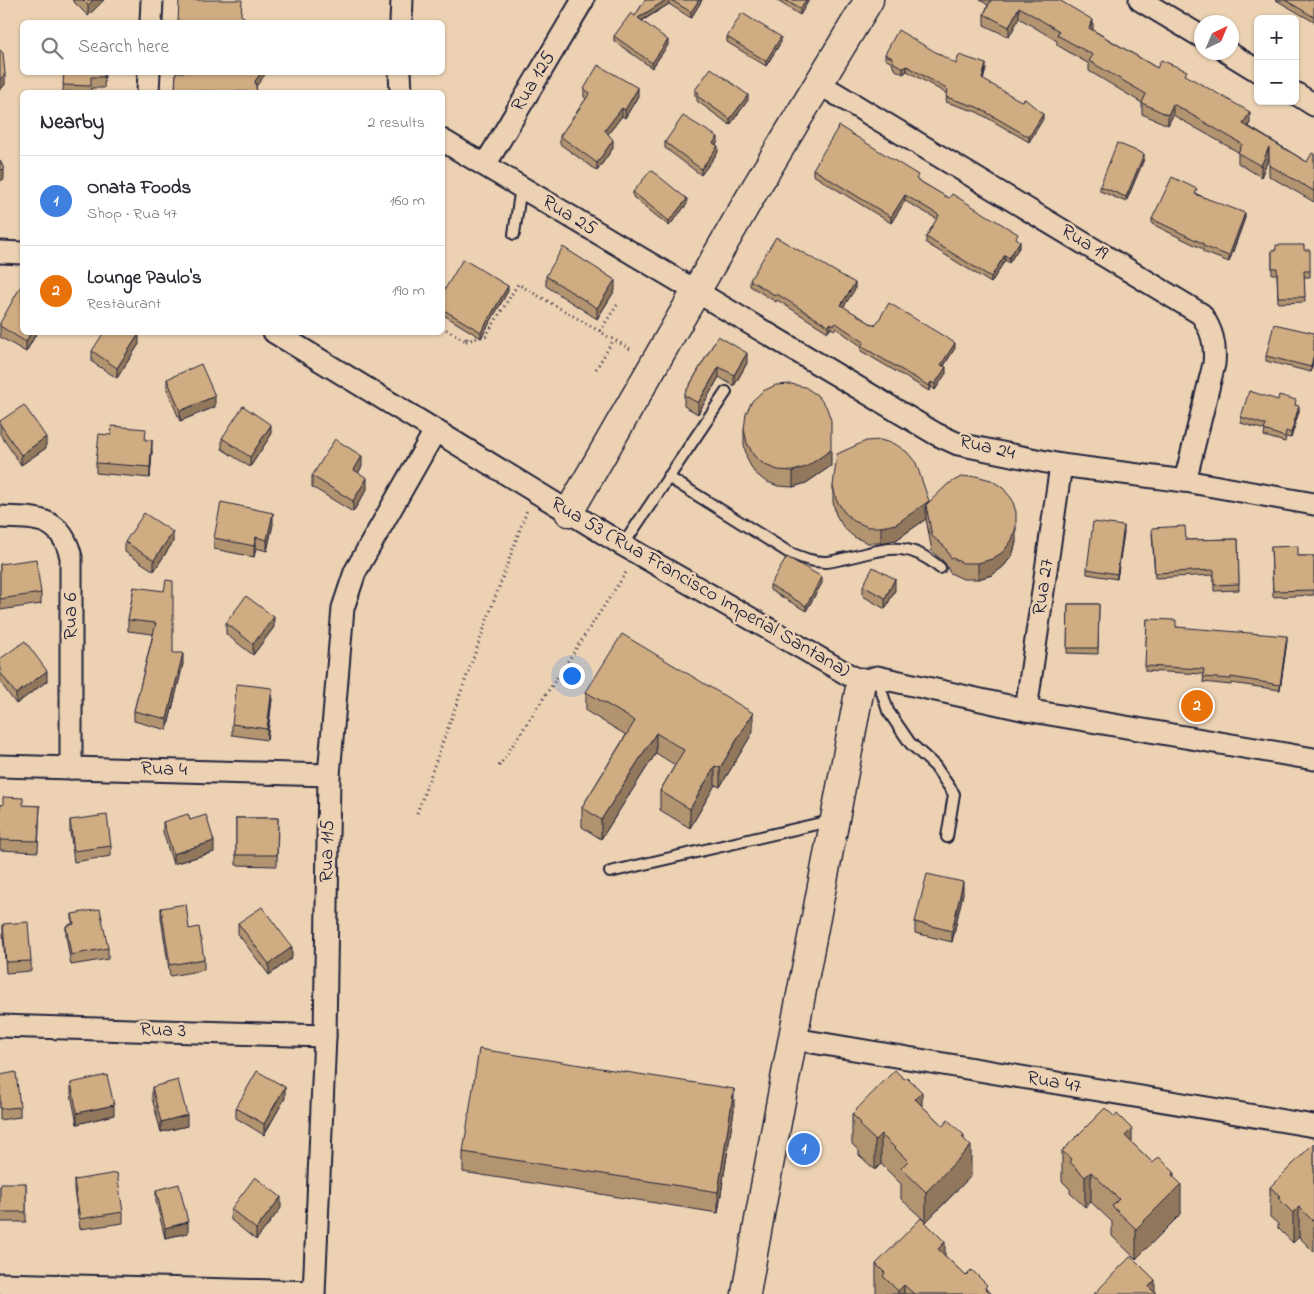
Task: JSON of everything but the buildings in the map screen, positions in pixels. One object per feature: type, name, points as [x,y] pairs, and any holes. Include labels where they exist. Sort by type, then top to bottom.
[{"type":"street","points":[[151,20],[152,0]]},
{"type":"street","points":[[401,20],[402,0]]},
{"type":"street","name":"Rua 125","points":[[484,165],[583,0]]},
{"type":"street","points":[[569,512],[818,83],[869,0]]},
{"type":"street","points":[[1140,0],[1194,32]]},
{"type":"street","points":[[1239,59],[1254,69]]},
{"type":"street","points":[[148,90],[149,75]]},
{"type":"street","points":[[400,75],[401,90]]},
{"type":"street","name":"Rua 19","points":[[818,83],[1201,314],[1213,337],[1215,357],[1185,481]]},
{"type":"street","points":[[1299,96],[1314,105]]},
{"type":"street","name":"Rua 25","points":[[445,142],[696,292]]},
{"type":"street","points":[[0,252],[20,253]]},
{"type":"street","name":"Rua 24","points":[[696,292],[936,434],[958,444],[1061,464],[1185,481],[1314,504]]},
{"type":"street","name":"Rua 53 (Rua Francisco Imperial Santana)","points":[[279,335],[631,549],[869,679],[1026,710],[1314,759]]},
{"type":"street","name":"Rua 115","points":[[314,1293],[326,1036],[329,775],[343,608],[355,572],[435,431]]},
{"type":"street","name":"Rua 27","points":[[1026,710],[1061,464]]},
{"type":"street","name":"Rua 6","points":[[0,517],[43,520],[57,527],[67,540],[71,557],[71,768]]},
{"type":"street","points":[[746,1294],[775,1125],[794,1039],[836,820],[869,679]]},
{"type":"street","name":"Rua 4","points":[[0,766],[329,775]]},
{"type":"street","name":"Rua 3","points":[[0,1026],[326,1036]]},
{"type":"street","name":"Rua 47","points":[[794,1039],[1314,1126]]},
{"type":"street","points":[[0,1284],[314,1293]]},
{"type":"lane","points":[[514,234],[521,187]]},
{"type":"lane","points":[[631,549],[668,477],[726,392]]},
{"type":"lane","points":[[668,477],[788,552],[806,560],[825,562],[896,548],[916,551],[925,555],[940,568]]},
{"type":"lane","points":[[869,679],[910,743],[935,766],[954,794],[947,837]]},
{"type":"lane","points":[[610,872],[836,820]]},
{"type":"path","points":[[445,329],[466,341],[486,336],[518,284],[630,349]]},
{"type":"path","points":[[600,331],[617,305]]},
{"type":"path","points":[[466,341],[468,336]]},
{"type":"path","points":[[596,369],[614,339]]},
{"type":"path","points":[[417,813],[534,491]]},
{"type":"path","points":[[499,766],[631,549]]},
{"type":"place","name":"Lounge Paulo's","points":[[1197,706]]},
{"type":"place","name":"Onata Foods","points":[[804,1149]]}]
